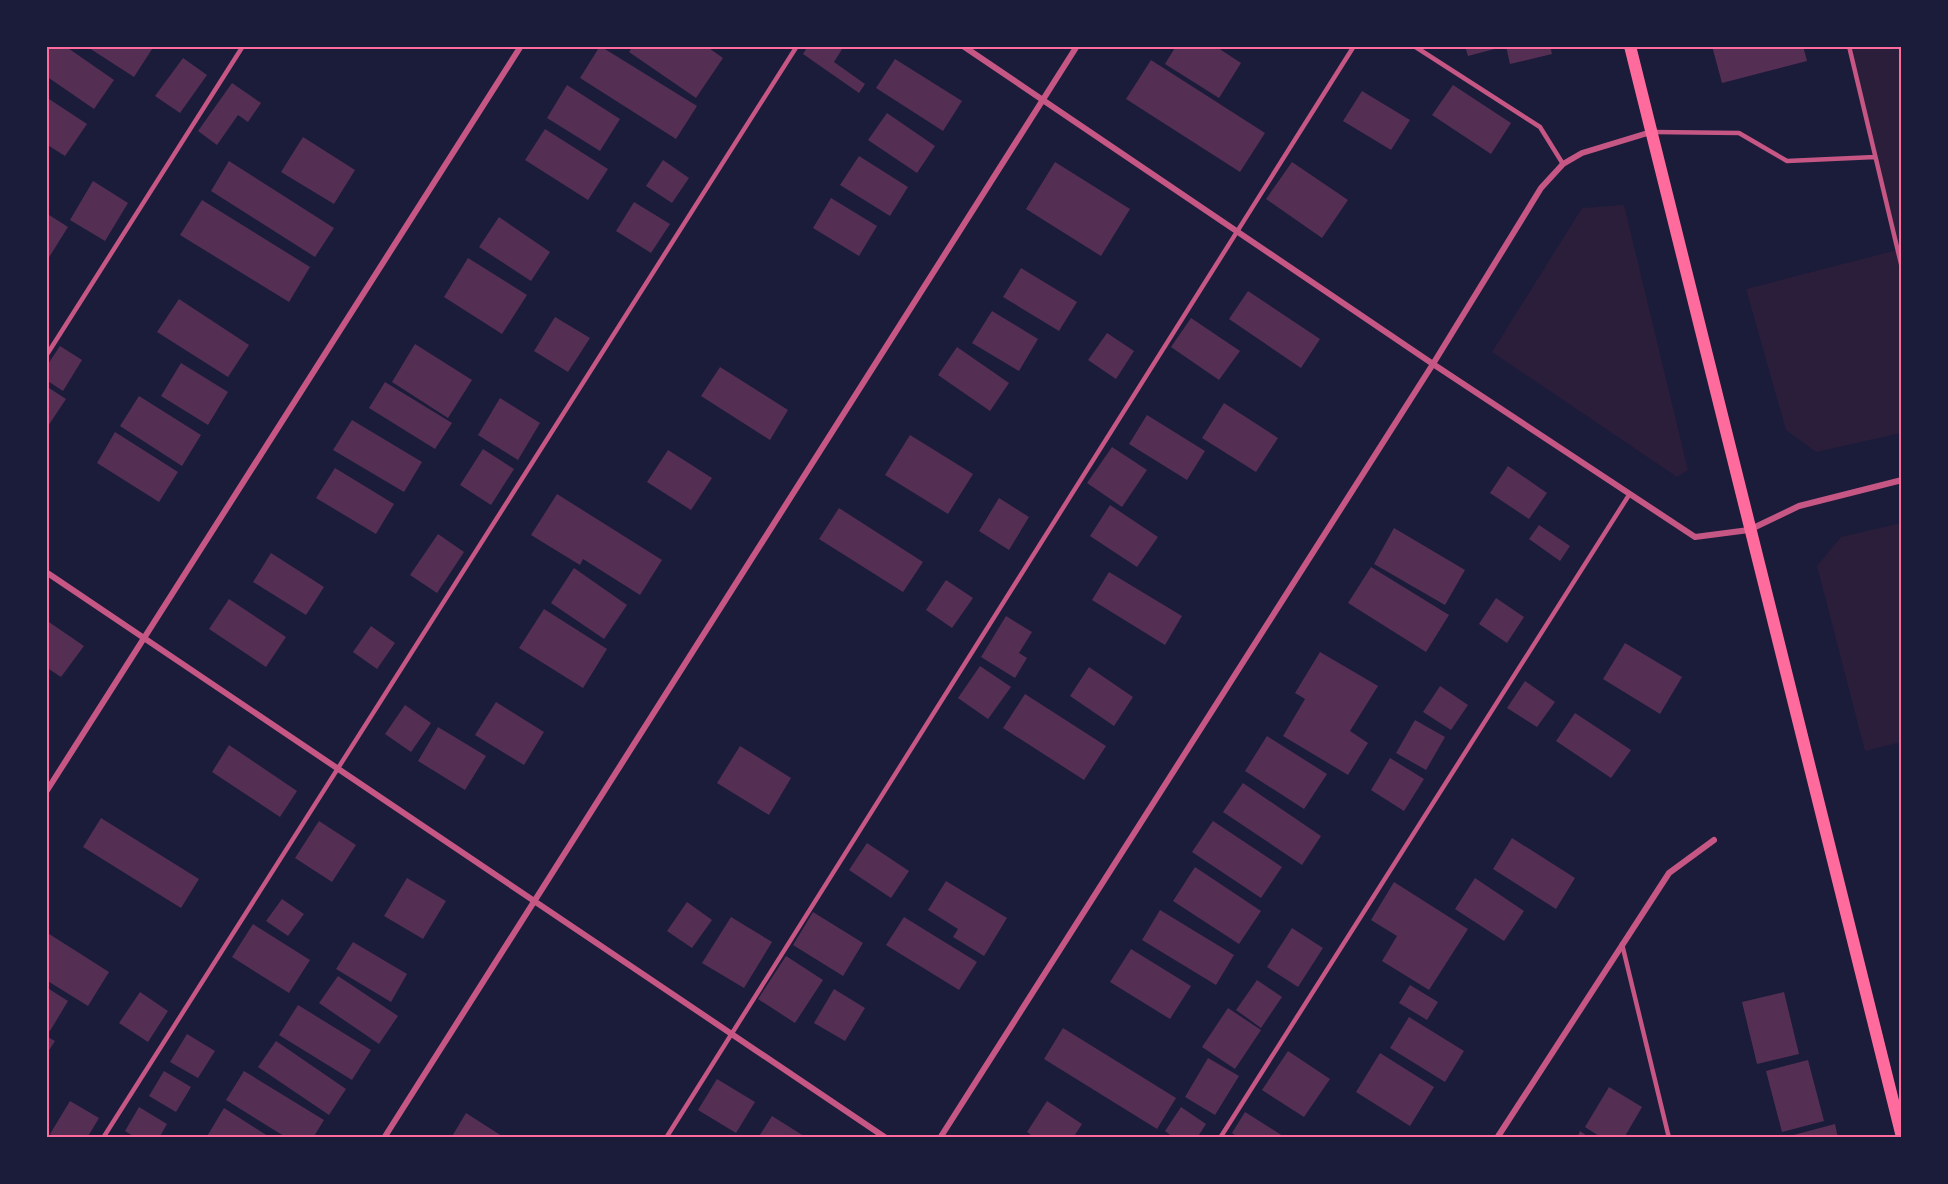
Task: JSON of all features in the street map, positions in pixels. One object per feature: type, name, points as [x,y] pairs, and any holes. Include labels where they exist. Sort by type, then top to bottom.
[{"type":"main road","points":[[1630,46],[1901,1135]]},
{"type":"street","points":[[46,792],[520,46]]},
{"type":"street","points":[[963,46],[1433,364],[1695,537],[1749,530],[1799,506],[1902,480]]},
{"type":"street","points":[[384,1137],[1077,46]]},
{"type":"street","points":[[940,1137],[1433,364],[1541,188],[1563,164],[1582,153],[1652,132]]},
{"type":"street","points":[[46,572],[886,1137]]},
{"type":"street","points":[[1497,1137],[1669,873],[1714,840]]},
{"type":"lane","points":[[46,356],[243,46]]},
{"type":"lane","points":[[103,1137],[797,46]]},
{"type":"lane","points":[[666,1137],[1354,46]]},
{"type":"lane","points":[[1414,46],[1540,127],[1563,164]]},
{"type":"lane","points":[[1849,46],[1902,268]]},
{"type":"lane","points":[[1652,132],[1739,133],[1787,161],[1875,157]]},
{"type":"lane","points":[[1220,1137],[1629,495]]},
{"type":"lane","points":[[1622,944],[1669,1137]]},
{"type":"shaded area","points":[[1849,47],[1901,47],[1901,433],[1816,452],[1786,430],[1746,289],[1897,250]]},
{"type":"shaded area","points":[[1624,205],[1688,470],[1677,477],[1492,352],[1582,208]]},
{"type":"shaded area","points":[[1901,523],[1901,742],[1865,751],[1817,566],[1841,537]]},
{"type":"building","points":[[50,46],[65,46],[114,80],[94,109],[46,76],[46,51]]},
{"type":"building","points":[[86,46],[154,46],[134,77]]},
{"type":"building","points":[[600,46],[697,106],[676,139],[580,78]]},
{"type":"building","points":[[633,46],[706,46],[723,58],[696,98],[629,52]]},
{"type":"building","points":[[808,46],[844,46],[834,62],[865,84],[859,93],[803,54]]},
{"type":"building","points":[[1176,46],[1215,46],[1241,63],[1219,98],[1165,64]]},
{"type":"building","points":[[1465,46],[1502,46],[1502,47],[1468,56]]},
{"type":"building","points":[[1506,46],[1550,46],[1552,54],[1510,64]]},
{"type":"building","points":[[1712,46],[1803,46],[1807,61],[1722,83]]},
{"type":"building","points":[[183,58],[207,75],[180,113],[155,96]]},
{"type":"building","points":[[895,59],[962,101],[943,131],[876,88]]},
{"type":"building","points":[[1151,60],[1265,133],[1240,172],[1126,99]]},
{"type":"building","points":[[232,83],[261,103],[248,122],[238,115],[217,145],[198,131]]},
{"type":"building","points":[[567,85],[620,119],[600,151],[547,118]]},
{"type":"building","points":[[1453,85],[1511,123],[1491,154],[1432,115]]},
{"type":"building","points":[[1362,91],[1410,120],[1391,150],[1343,121]]},
{"type":"building","points":[[46,97],[87,124],[65,156],[46,144]]},
{"type":"building","points":[[887,113],[935,146],[917,173],[868,140]]},
{"type":"building","points":[[545,129],[608,169],[588,200],[525,160]]},
{"type":"building","points":[[303,137],[355,170],[334,204],[281,172]]},
{"type":"building","points":[[859,156],[908,187],[890,216],[840,185]]},
{"type":"building","points":[[663,160],[689,178],[672,203],[646,186]]},
{"type":"building","points":[[229,161],[334,228],[315,257],[211,191]]},
{"type":"building","points":[[1055,162],[1130,209],[1101,256],[1026,209]]},
{"type":"building","points":[[1292,162],[1348,200],[1322,238],[1266,199]]},
{"type":"building","points":[[93,181],[128,203],[105,241],[70,220]]},
{"type":"building","points":[[831,198],[877,226],[859,256],[813,228]]},
{"type":"building","points":[[202,200],[310,267],[289,302],[180,235]]},
{"type":"building","points":[[634,202],[670,224],[651,253],[616,231]]},
{"type":"building","points":[[46,213],[68,227],[48,259],[46,258]]},
{"type":"building","points":[[499,217],[550,252],[531,281],[479,247]]},
{"type":"building","points":[[468,258],[527,295],[502,334],[444,297]]},
{"type":"building","points":[[1021,268],[1077,302],[1059,331],[1003,297]]},
{"type":"building","points":[[1248,291],[1320,339],[1301,368],[1229,319]]},
{"type":"building","points":[[179,299],[249,345],[228,377],[157,332]]},
{"type":"building","points":[[992,311],[1038,339],[1019,371],[972,343]]},
{"type":"building","points":[[555,317],[590,338],[568,372],[534,351]]},
{"type":"building","points":[[1191,318],[1240,351],[1219,380],[1171,347]]},
{"type":"building","points":[[1107,333],[1134,351],[1116,379],[1088,360]]},
{"type":"building","points":[[415,344],[472,380],[448,418],[392,382]]},
{"type":"building","points":[[60,346],[82,360],[63,391],[46,380],[46,367]]},
{"type":"building","points":[[957,347],[1009,383],[990,411],[938,375]]},
{"type":"building","points":[[181,363],[228,392],[208,425],[161,396]]},
{"type":"building","points":[[720,367],[788,410],[770,440],[701,396]]},
{"type":"building","points":[[385,382],[452,423],[435,449],[369,408]]},
{"type":"building","points":[[46,386],[66,399],[46,429]]},
{"type":"building","points":[[139,396],[201,435],[182,466],[120,426]]},
{"type":"building","points":[[500,398],[540,423],[518,460],[478,435]]},
{"type":"building","points":[[1224,403],[1278,438],[1256,472],[1202,438]]},
{"type":"building","points":[[1147,415],[1205,451],[1187,480],[1129,444]]},
{"type":"building","points":[[352,420],[422,462],[404,492],[333,450]]},
{"type":"building","points":[[115,432],[178,472],[159,502],[97,463]]},
{"type":"building","points":[[910,435],[973,474],[948,514],[885,475]]},
{"type":"building","points":[[1112,447],[1147,470],[1122,507],[1087,483]]},
{"type":"building","points":[[483,449],[514,469],[491,505],[460,485]]},
{"type":"building","points":[[668,450],[712,478],[691,510],[647,482]]},
{"type":"building","points":[[1508,466],[1547,493],[1529,519],[1490,493]]},
{"type":"building","points":[[335,468],[394,504],[376,534],[316,498]]},
{"type":"building","points":[[557,494],[662,560],[640,595],[583,559],[580,565],[531,535]]},
{"type":"building","points":[[999,498],[1029,517],[1009,550],[979,531]]},
{"type":"building","points":[[1110,505],[1158,537],[1137,567],[1090,536]]},
{"type":"building","points":[[839,508],[923,562],[903,592],[819,539]]},
{"type":"building","points":[[1539,525],[1570,546],[1560,561],[1529,539]]},
{"type":"building","points":[[1394,528],[1465,570],[1445,605],[1374,564]]},
{"type":"building","points":[[438,534],[464,552],[437,593],[410,575]]},
{"type":"building","points":[[271,553],[324,587],[306,615],[253,582]]},
{"type":"building","points":[[1371,567],[1449,615],[1426,652],[1348,603]]},
{"type":"building","points":[[574,568],[627,605],[604,639],[551,603]]},
{"type":"building","points":[[1109,572],[1182,616],[1165,645],[1092,600]]},
{"type":"building","points":[[946,580],[973,598],[952,628],[926,610]]},
{"type":"building","points":[[1496,598],[1524,617],[1507,643],[1479,624]]},
{"type":"building","points":[[229,599],[286,637],[266,667],[209,629]]},
{"type":"building","points":[[544,609],[607,649],[583,688],[519,648]]},
{"type":"building","points":[[1006,616],[1032,632],[1019,653],[1027,658],[1015,678],[981,657]]},
{"type":"building","points":[[46,620],[84,646],[61,677],[46,667]]},
{"type":"building","points":[[371,626],[395,643],[377,669],[353,652]]},
{"type":"building","points":[[1625,643],[1682,677],[1660,714],[1603,679]]},
{"type":"building","points":[[1320,652],[1378,686],[1350,731],[1368,743],[1348,775],[1283,736],[1305,699],[1295,693]]},
{"type":"building","points":[[980,666],[1011,687],[988,719],[958,698]]},
{"type":"building","points":[[1089,667],[1133,697],[1114,726],[1070,696]]},
{"type":"building","points":[[1525,681],[1555,702],[1537,727],[1507,708]]},
{"type":"building","points":[[1440,686],[1468,705],[1451,730],[1423,712]]},
{"type":"building","points":[[1025,694],[1106,746],[1084,780],[1003,728]]},
{"type":"building","points":[[496,702],[544,732],[524,765],[475,735]]},
{"type":"building","points":[[405,705],[431,723],[411,752],[385,734]]},
{"type":"building","points":[[1575,713],[1631,750],[1611,778],[1556,741]]},
{"type":"building","points":[[1415,720],[1445,737],[1426,770],[1396,753]]},
{"type":"building","points":[[438,727],[486,756],[465,790],[418,761]]},
{"type":"building","points":[[1267,736],[1327,774],[1304,809],[1245,771]]},
{"type":"building","points":[[229,745],[297,791],[280,817],[212,772]]},
{"type":"building","points":[[740,746],[791,778],[769,815],[717,783]]},
{"type":"building","points":[[1390,758],[1424,779],[1404,811],[1371,790]]},
{"type":"building","points":[[1243,783],[1321,836],[1302,865],[1223,812]]},
{"type":"building","points":[[101,818],[199,879],[181,908],[83,847]]},
{"type":"building","points":[[319,821],[356,845],[332,882],[295,858]]},
{"type":"building","points":[[1213,821],[1282,867],[1261,898],[1192,852]]},
{"type":"building","points":[[1512,838],[1575,878],[1556,909],[1493,869]]},
{"type":"building","points":[[867,843],[909,871],[891,898],[849,870]]},
{"type":"building","points":[[1195,867],[1261,911],[1239,944],[1173,901]]},
{"type":"building","points":[[407,878],[446,901],[423,939],[384,916]]},
{"type":"building","points":[[1475,878],[1524,911],[1504,941],[1455,909]]},
{"type":"building","points":[[946,881],[1007,918],[984,956],[953,937],[958,929],[928,910]]},
{"type":"building","points":[[1394,882],[1468,929],[1429,990],[1382,961],[1397,936],[1371,920]]},
{"type":"building","points":[[282,899],[304,914],[288,936],[266,921]]},
{"type":"building","points":[[687,902],[712,920],[692,948],[667,931]]},
{"type":"building","points":[[1160,910],[1234,955],[1216,985],[1142,940]]},
{"type":"building","points":[[813,912],[863,943],[843,976],[793,945]]},
{"type":"building","points":[[731,917],[772,942],[744,988],[702,963]]},
{"type":"building","points":[[904,917],[977,962],[959,990],[886,945]]},
{"type":"building","points":[[253,924],[310,960],[289,993],[232,957]]},
{"type":"building","points":[[1292,928],[1323,948],[1298,987],[1267,967]]},
{"type":"building","points":[[46,932],[109,972],[88,1006],[46,980]]},
{"type":"building","points":[[353,942],[407,974],[391,1002],[336,969]]},
{"type":"building","points":[[1131,949],[1191,986],[1170,1019],[1110,982]]},
{"type":"building","points":[[786,956],[823,980],[795,1023],[758,999]]},
{"type":"building","points":[[338,976],[398,1016],[379,1044],[319,1003]]},
{"type":"building","points":[[1257,980],[1282,997],[1261,1028],[1236,1010]]},
{"type":"building","points":[[1410,985],[1438,1002],[1427,1020],[1399,1003]]},
{"type":"building","points":[[46,987],[68,1001],[50,1031],[46,1029]]},
{"type":"building","points":[[834,989],[865,1008],[845,1041],[814,1023]]},
{"type":"building","points":[[140,992],[168,1011],[148,1042],[119,1023]]},
{"type":"building","points":[[1784,992],[1799,1054],[1757,1064],[1742,1002]]},
{"type":"building","points":[[298,1005],[371,1050],[352,1080],[279,1035]]},
{"type":"building","points":[[1228,1008],[1261,1030],[1235,1069],[1202,1047]]},
{"type":"building","points":[[1409,1017],[1464,1051],[1445,1082],[1390,1048]]},
{"type":"building","points":[[1063,1028],[1176,1098],[1157,1129],[1044,1059]]},
{"type":"building","points":[[187,1034],[215,1051],[198,1078],[170,1062]]},
{"type":"building","points":[[46,1036],[55,1041],[46,1055]]},
{"type":"building","points":[[276,1041],[346,1089],[329,1115],[258,1067]]},
{"type":"building","points":[[1288,1051],[1330,1079],[1304,1117],[1262,1090]]},
{"type":"building","points":[[1380,1053],[1434,1087],[1410,1126],[1356,1092]]},
{"type":"building","points":[[1208,1058],[1239,1076],[1215,1115],[1185,1097]]},
{"type":"building","points":[[1808,1060],[1824,1121],[1782,1132],[1766,1071]]},
{"type":"building","points":[[164,1071],[191,1087],[176,1112],[149,1096]]},
{"type":"building","points":[[244,1071],[324,1120],[313,1138],[287,1138],[226,1100]]},
{"type":"building","points":[[717,1079],[755,1102],[736,1133],[698,1110]]},
{"type":"building","points":[[1609,1087],[1642,1107],[1624,1138],[1602,1138],[1585,1127]]},
{"type":"building","points":[[70,1101],[99,1118],[87,1138],[56,1138],[50,1134]]},
{"type":"building","points":[[1047,1101],[1082,1124],[1073,1138],[1035,1138],[1027,1132]]},
{"type":"building","points":[[139,1107],[167,1124],[159,1138],[136,1138],[125,1131]]},
{"type":"building","points":[[1181,1107],[1206,1124],[1197,1138],[1174,1138],[1165,1131]]},
{"type":"building","points":[[224,1108],[271,1138],[206,1138]]},
{"type":"building","points":[[1245,1112],[1286,1138],[1239,1138],[1232,1133]]},
{"type":"building","points":[[466,1113],[505,1138],[451,1138]]},
{"type":"building","points":[[772,1116],[807,1138],[758,1138]]},
{"type":"building","points":[[1835,1124],[1838,1138],[1786,1138],[1786,1137]]},
{"type":"building","points":[[1580,1131],[1590,1138],[1577,1138]]}]
